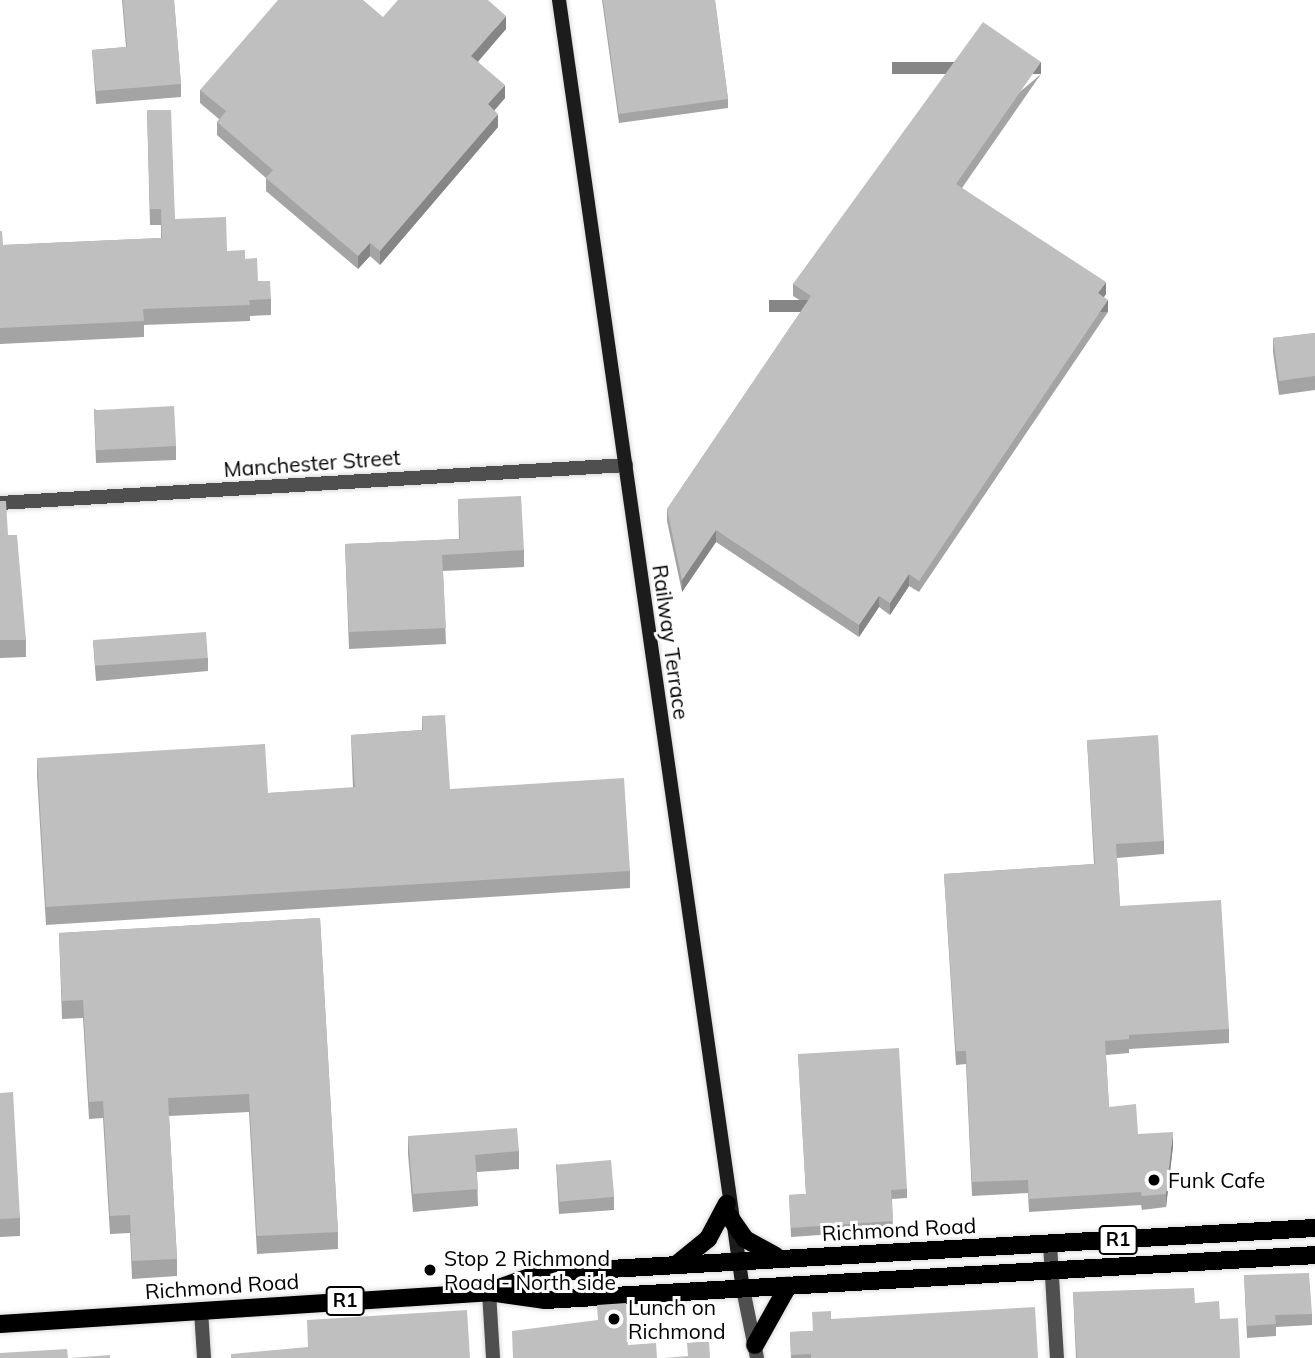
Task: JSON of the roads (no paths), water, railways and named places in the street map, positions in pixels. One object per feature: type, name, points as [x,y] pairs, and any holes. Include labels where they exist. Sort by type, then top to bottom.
[{"type":"main road","name":"Railway Terrace","points":[[559,0],[728,1210],[735,1259],[743,1289]]},
{"type":"main road","points":[[677,1264],[708,1239],[728,1210],[745,1239],[764,1253],[780,1257]]},
{"type":"main road","name":"Richmond Road","points":[[489,1292],[541,1273],[735,1259],[1315,1228]]},
{"type":"main road","name":"Richmond Road","points":[[0,1324],[489,1292],[545,1300],[1315,1255]]},
{"type":"main road","points":[[756,1351],[788,1286]]},
{"type":"street","name":"Manchester Street","points":[[0,503],[626,465]]},
{"type":"street","points":[[1050,1244],[1057,1358]]},
{"type":"street","points":[[743,1289],[756,1351]]},
{"type":"street","points":[[489,1292],[493,1358]]},
{"type":"street","points":[[201,1311],[204,1358]]},
{"type":"place","name":"Funk Cafe","points":[[1154,1180]]},
{"type":"place","name":"Stop 2 Richmond Road - North side","points":[[430,1270]]},
{"type":"place","name":"Lunch on Richmond","points":[[614,1319]]}]
